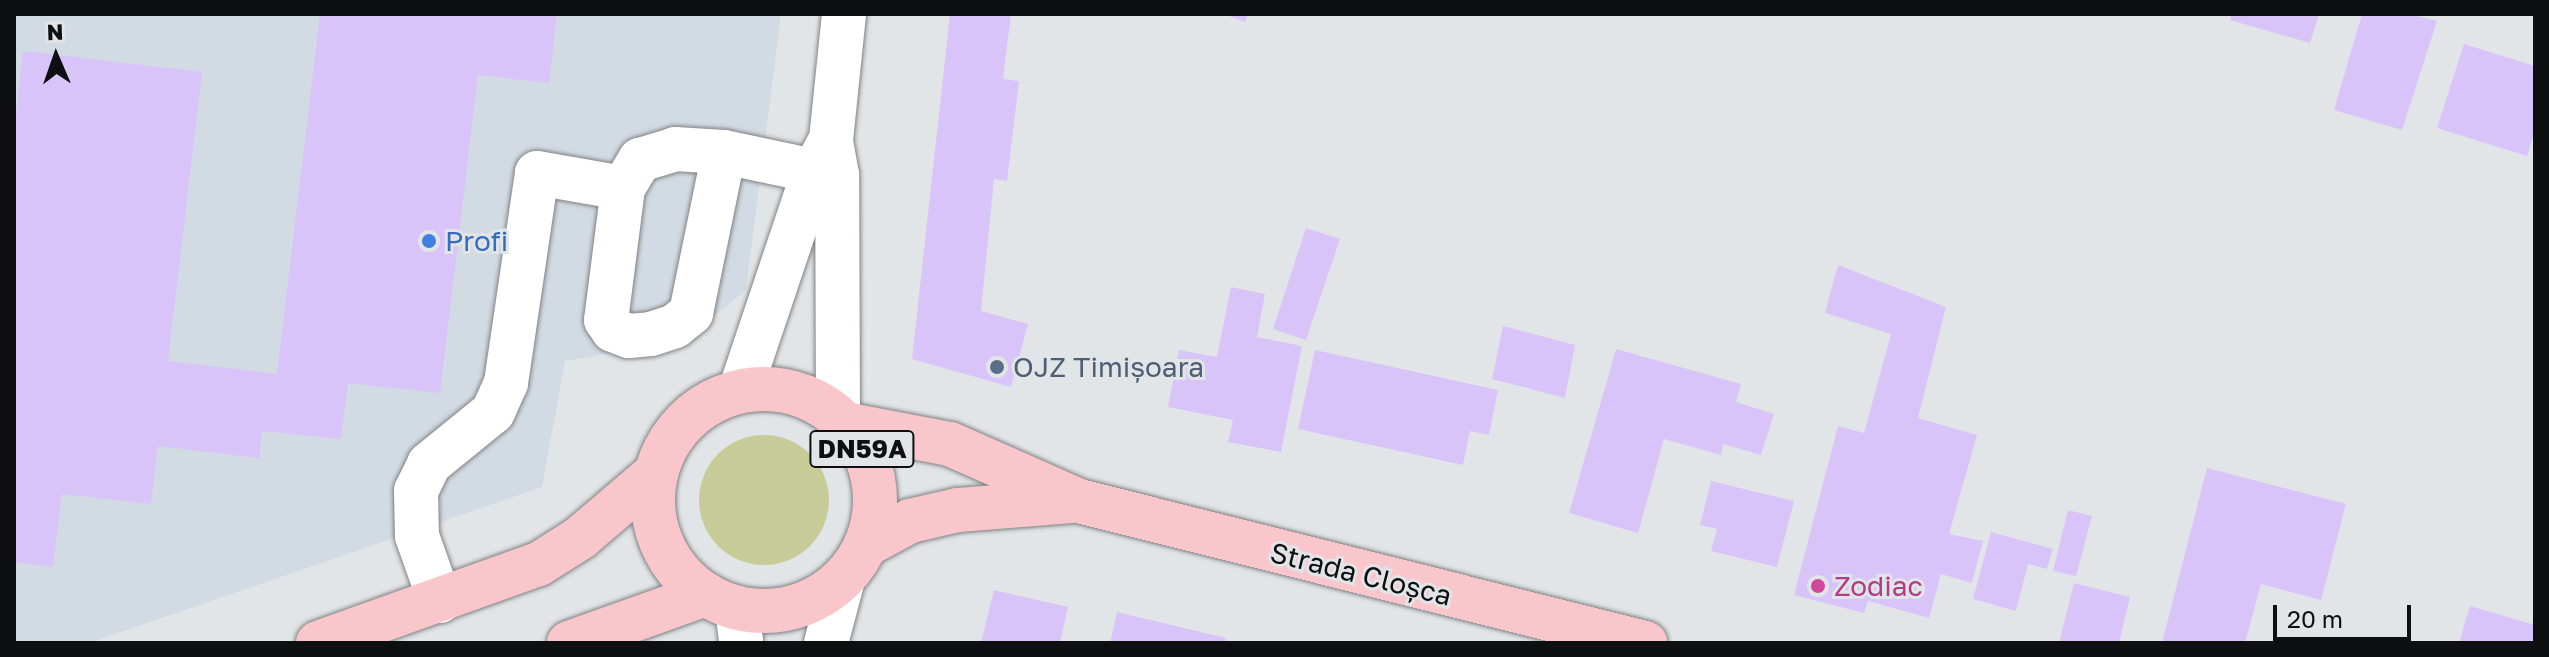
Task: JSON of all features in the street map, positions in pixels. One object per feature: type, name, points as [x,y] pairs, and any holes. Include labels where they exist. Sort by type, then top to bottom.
[{"type":"main road","name":"DN59A","points":[[569,643],[794,606],[854,562],[873,524],[874,482],[868,461],[842,421],[803,396],[740,391]]},
{"type":"main road","points":[[318,643],[539,564],[580,538],[656,473],[670,442],[692,416],[740,391]]},
{"type":"main road","name":"Strada Cloșca","points":[[842,421],[950,444],[1079,501],[1645,643]]},
{"type":"main road","points":[[656,473],[658,533],[676,567],[728,615]]},
{"type":"main road","name":"Strada Cloșca","points":[[854,562],[910,521],[958,510],[1079,501]]},
{"type":"street","points":[[740,391],[822,156],[844,14]]},
{"type":"street","points":[[724,152],[691,313],[675,326],[651,334],[629,336],[613,330],[606,320],[623,188],[640,160],[675,149],[822,156],[837,175],[842,421]]},
{"type":"street","points":[[440,601],[417,536],[416,491],[429,464],[493,412],[506,383],[537,173],[623,188]]},
{"type":"street","points":[[826,643],[854,562]]},
{"type":"shaded area","points":[[14,14],[781,14],[746,290],[716,314],[659,344],[565,361],[542,487],[89,643],[14,643]]},
{"type":"green space","points":[[764,435],[789,440],[810,454],[824,475],[829,500],[824,525],[810,546],[789,560],[764,565],[739,560],[718,546],[704,525],[699,500],[704,475],[718,454],[739,440]]},
{"type":"building","points":[[320,14],[557,14],[549,83],[478,75],[440,393],[348,383],[341,439],[262,431],[259,458],[158,446],[151,504],[62,494],[53,567],[14,562],[14,131],[23,51],[202,72],[168,361],[277,374]]},
{"type":"building","points":[[950,14],[1011,14],[1003,79],[1019,81],[1007,181],[994,179],[981,311],[1028,324],[1011,387],[912,359]]},
{"type":"building","points":[[1224,14],[1248,14],[1245,22]]},
{"type":"building","points":[[2232,14],[2319,14],[2310,43],[2230,20]]},
{"type":"building","points":[[2362,14],[2410,14],[2437,21],[2402,130],[2334,110]]},
{"type":"building","points":[[2464,44],[2535,66],[2535,131],[2527,156],[2437,128]]},
{"type":"building","points":[[1306,228],[1340,239],[1306,340],[1273,329]]},
{"type":"building","points":[[1838,265],[1946,307],[1918,418],[1977,435],[1949,534],[1983,541],[1972,583],[1941,574],[1929,618],[1868,601],[1864,613],[1794,595],[1838,426],[1864,433],[1891,334],[1825,313]]},
{"type":"building","points":[[1231,287],[1265,294],[1257,337],[1302,346],[1281,452],[1228,442],[1233,420],[1168,407],[1179,350],[1217,357]]},
{"type":"building","points":[[1503,326],[1575,345],[1565,398],[1492,379]]},
{"type":"building","points":[[1616,349],[1741,384],[1736,402],[1774,414],[1761,455],[1723,444],[1721,455],[1664,439],[1638,533],[1569,513]]},
{"type":"building","points":[[1315,350],[1498,390],[1489,435],[1470,431],[1463,465],[1298,429]]},
{"type":"building","points":[[2207,468],[2346,504],[2321,600],[2261,584],[2245,643],[2162,643]]},
{"type":"building","points":[[1711,481],[1794,501],[1777,567],[1711,551],[1717,529],[1700,525]]},
{"type":"building","points":[[2068,510],[2092,516],[2076,576],[2053,571]]},
{"type":"building","points":[[1991,532],[2053,549],[2047,569],[2028,564],[2016,611],[1973,599]]},
{"type":"building","points":[[2074,583],[2130,597],[2119,643],[2059,643]]},
{"type":"building","points":[[994,590],[1068,607],[1060,643],[981,643]]},
{"type":"building","points":[[2470,606],[2535,625],[2535,643],[2459,643]]},
{"type":"building","points":[[1117,612],[1226,638],[1225,643],[1110,643]]},
{"type":"place","name":"Profi","points":[[429,241]]},
{"type":"place","name":"OJZ Timișoara","points":[[997,367]]},
{"type":"place","name":"Zodiac","points":[[1818,586]]}]
